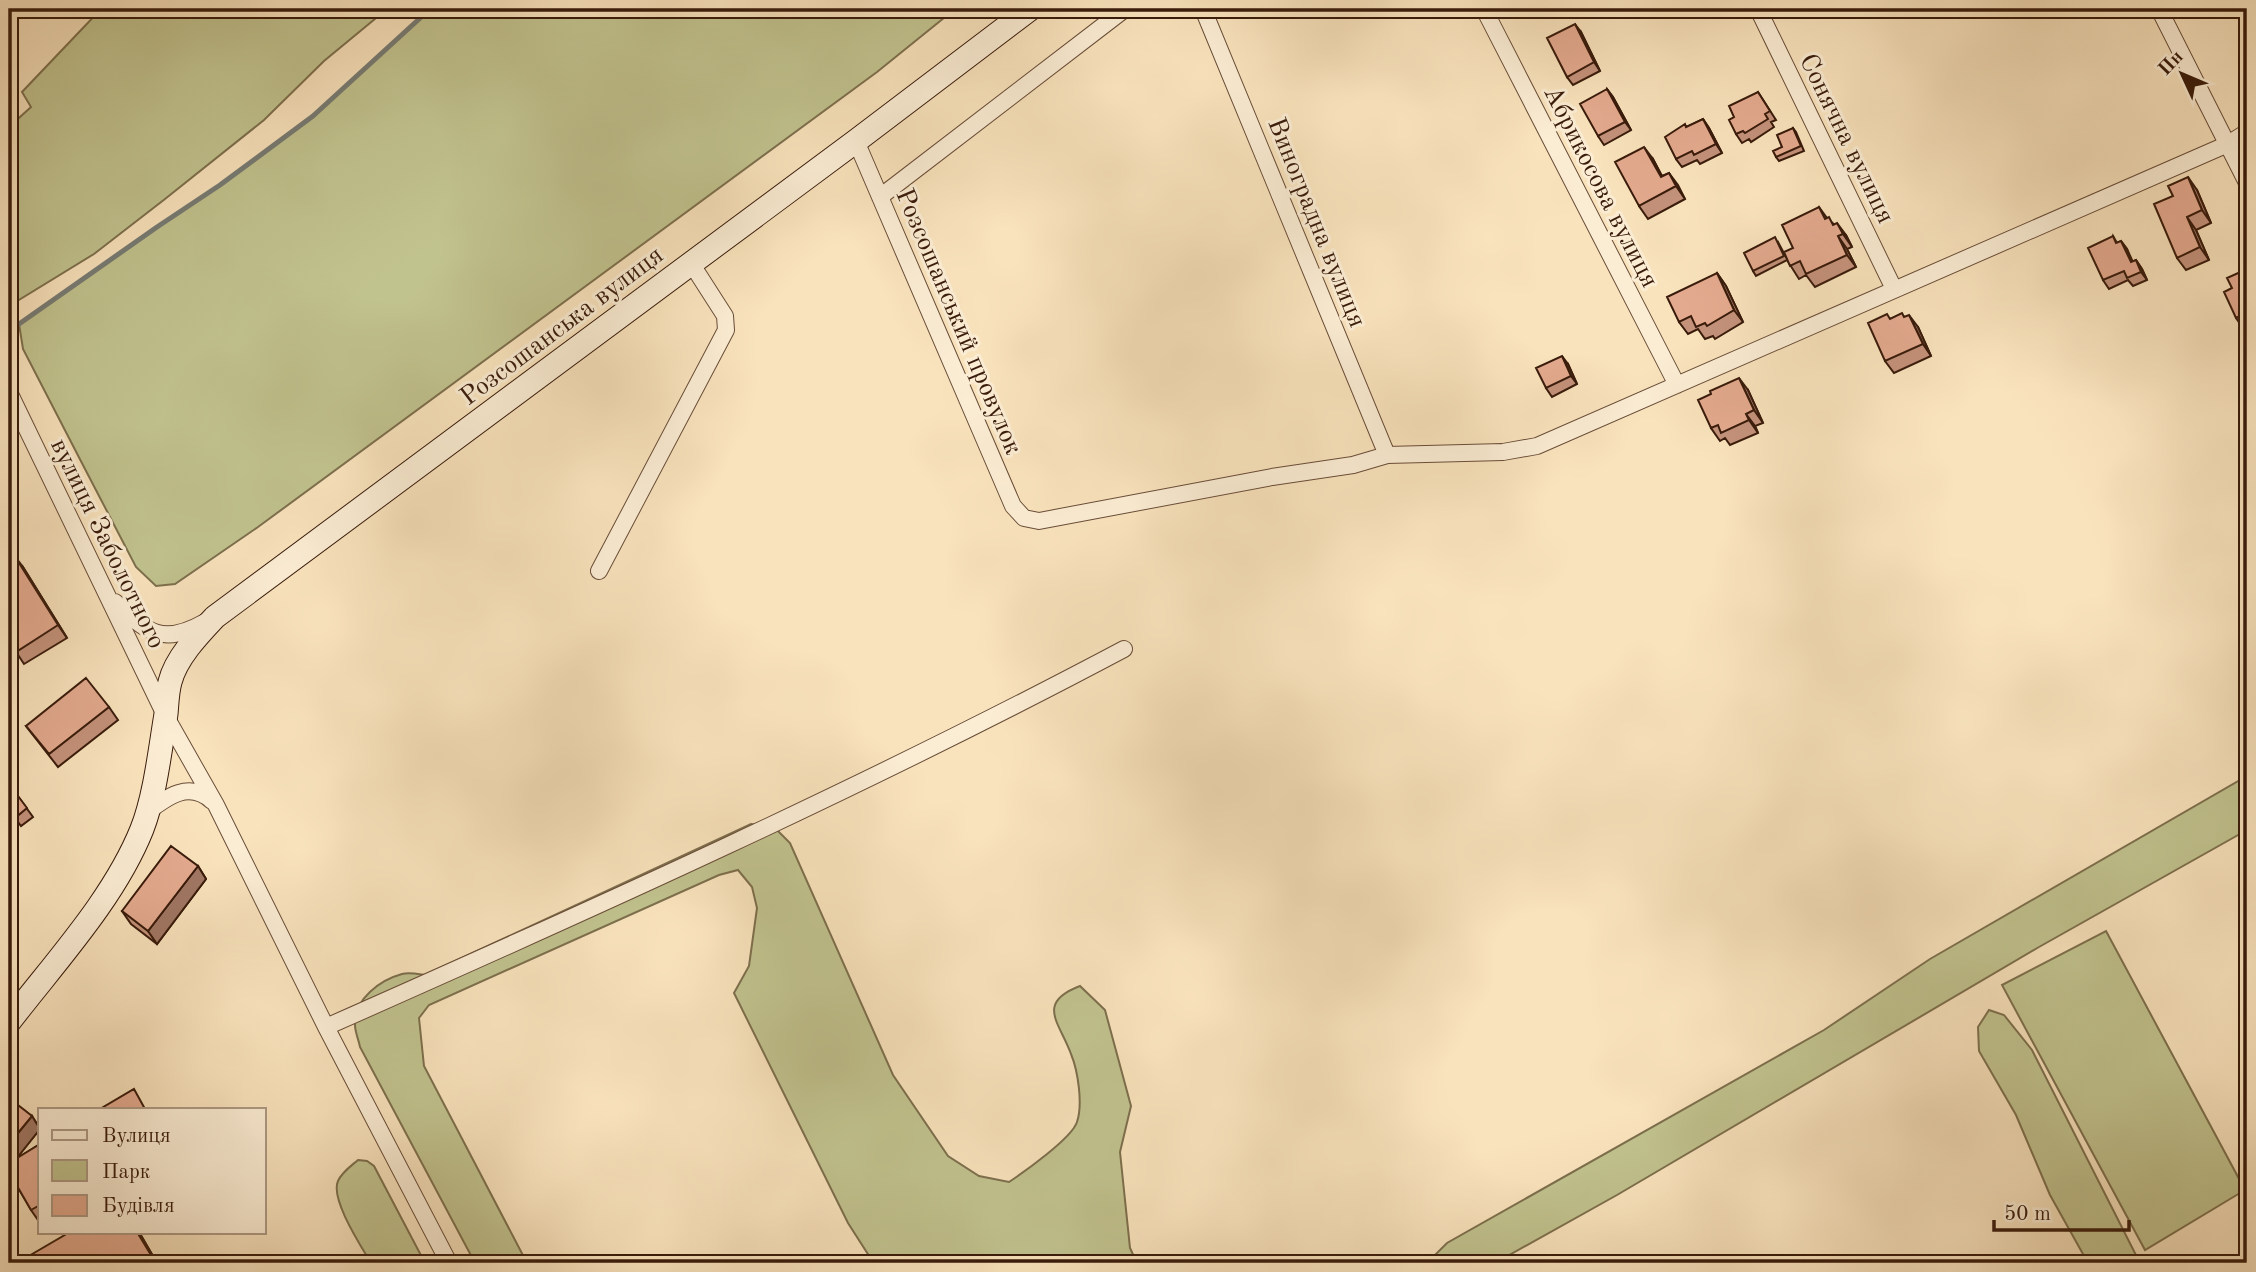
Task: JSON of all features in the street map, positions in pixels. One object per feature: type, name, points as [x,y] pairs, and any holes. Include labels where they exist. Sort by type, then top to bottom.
[{"type":"street","name":"Розсошанська вулиця","points":[[9,1022],[100,903],[122,869],[142,828],[146,813],[174,671],[198,634],[215,617],[1030,9]]},
{"type":"street","points":[[880,197],[1125,9]]},
{"type":"street","name":"Виноградна вулиця","points":[[1203,9],[1387,455]]},
{"type":"street","name":"Абрикосова вулиця","points":[[1484,9],[1677,385]]},
{"type":"street","name":"Сонячна вулиця","points":[[1758,9],[1894,289]]},
{"type":"street","points":[[2159,9],[2247,183]]},
{"type":"street","points":[[1387,455],[1503,452],[1537,446],[2228,144],[2247,132]]},
{"type":"street","name":"Розсошанський провулок","points":[[856,141],[1013,506],[1024,518],[1039,521],[1272,477],[1353,465],[1387,455]]},
{"type":"street","points":[[599,571],[726,330],[725,316],[691,263]]},
{"type":"street","name":"вулиця Заболотного","points":[[9,393],[165,715],[216,805],[326,1027],[449,1263]]},
{"type":"street","points":[[106,593],[133,619],[164,635],[188,632],[215,617]]},
{"type":"street","points":[[326,1027],[809,808],[1124,649]]},
{"type":"street","points":[[146,813],[178,793],[193,790],[205,795],[216,805]]},
{"type":"green space","points":[[101,9],[387,9],[324,61],[264,120],[165,199],[94,254],[9,306],[9,127],[31,107],[22,92]]},
{"type":"green space","points":[[430,9],[955,9],[877,72],[258,527],[175,584],[156,586],[136,567],[23,349],[19,324],[220,185],[313,116]]},
{"type":"green space","points":[[2247,776],[2247,830],[2039,947],[1617,1195],[1495,1263],[1427,1263],[1447,1243],[1824,1030],[1930,959]]},
{"type":"green space","points":[[751,824],[774,827],[790,843],[893,1075],[948,1156],[979,1176],[1009,1182],[1047,1154],[1073,1129],[1080,1106],[1078,1078],[1054,1015],[1054,1007],[1058,999],[1080,986],[1105,1010],[1131,1106],[1120,1152],[1130,1248],[1137,1263],[873,1262],[848,1223],[734,993],[749,966],[757,908],[752,887],[738,870],[719,875],[429,1005],[419,1018],[424,1066],[527,1263],[475,1263],[360,1047],[355,1025],[359,1007],[364,999],[385,981],[408,973],[425,975]]},
{"type":"green space","points":[[2106,931],[2245,1190],[2145,1250],[2002,985]]},
{"type":"green space","points":[[1989,1010],[2004,1015],[2032,1050],[2140,1263],[2088,1263],[2050,1195],[2016,1115],[1979,1051],[1978,1027]]},
{"type":"green space","points":[[358,1160],[367,1161],[374,1166],[425,1263],[371,1263],[338,1199],[338,1181]]},
{"type":"building","points":[[1575,24],[1594,62],[1567,77],[1547,38]]},
{"type":"building","points":[[1607,89],[1625,122],[1598,136],[1580,104]]},
{"type":"building","points":[[1758,92],[1770,111],[1765,114],[1768,119],[1745,133],[1743,131],[1736,134],[1729,120],[1734,117],[1729,106]]},
{"type":"building","points":[[1703,119],[1716,144],[1694,155],[1692,151],[1676,159],[1665,137],[1685,124],[1686,127]]},
{"type":"building","points":[[1793,128],[1801,146],[1776,157],[1773,151],[1782,147],[1777,135]]},
{"type":"building","points":[[1644,147],[1661,177],[1669,173],[1676,186],[1639,206],[1615,162]]},
{"type":"building","points":[[2188,177],[2202,210],[2187,217],[2200,247],[2177,258],[2154,204],[2173,196],[2168,186]]},
{"type":"building","points":[[1819,207],[1825,219],[1829,217],[1833,225],[1837,223],[1843,234],[1838,236],[1847,255],[1806,274],[1800,261],[1790,266],[1784,252],[1793,248],[1782,225]]},
{"type":"building","points":[[2113,236],[2116,243],[2121,241],[2131,262],[2136,260],[2141,272],[2127,278],[2124,271],[2103,280],[2088,248]]},
{"type":"building","points":[[1775,237],[1784,256],[1753,271],[1744,253]]},
{"type":"building","points":[[2247,269],[2247,313],[2236,318],[2224,292],[2232,288],[2227,278]]},
{"type":"building","points":[[1717,273],[1734,310],[1707,326],[1705,323],[1696,327],[1691,316],[1679,322],[1667,297]]},
{"type":"building","points":[[1902,313],[1904,317],[1909,315],[1923,344],[1885,361],[1868,323],[1887,314],[1890,319]]},
{"type":"building","points":[[1562,356],[1571,376],[1546,388],[1536,368]]},
{"type":"building","points":[[1739,378],[1754,410],[1746,414],[1749,420],[1721,433],[1718,425],[1711,428],[1698,400],[1711,394],[1710,391]]},
{"type":"building","points":[[14,555],[58,625],[16,652],[9,641],[9,558]]},
{"type":"building","points":[[86,678],[109,707],[49,754],[26,726]]},
{"type":"building","points":[[9,784],[27,808],[15,818],[9,810]]},
{"type":"building","points":[[171,846],[198,866],[148,931],[122,911]]},
{"type":"building","points":[[134,1089],[144,1108],[102,1108]]},
{"type":"building","points":[[9,1098],[32,1116],[9,1144]]},
{"type":"building","points":[[38,1145],[38,1206],[31,1210],[9,1172],[9,1163]]},
{"type":"building","points":[[67,1234],[138,1234],[151,1255],[138,1263],[24,1263],[22,1260]]},
{"type":"waterway","points":[[19,324],[220,185],[313,116],[430,9]]}]
